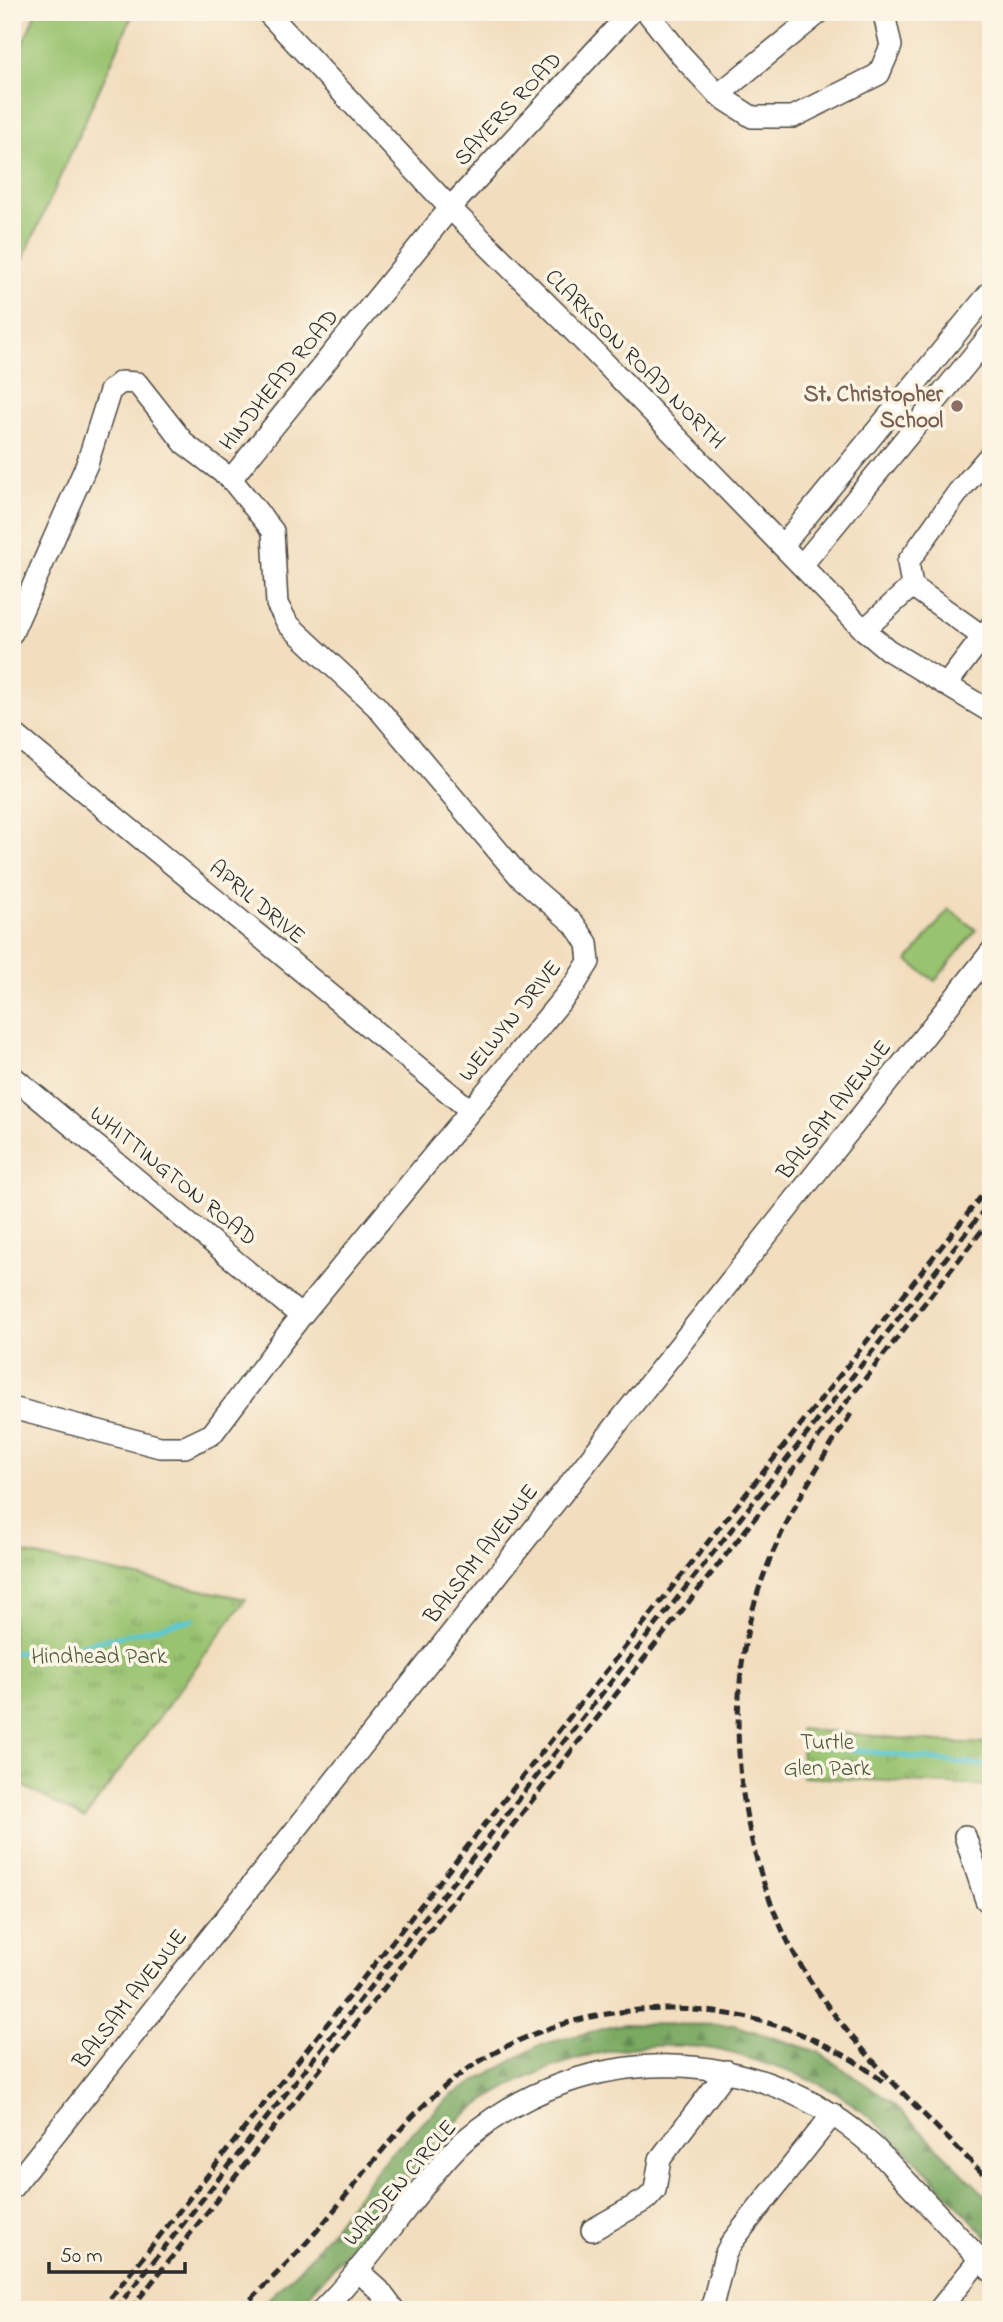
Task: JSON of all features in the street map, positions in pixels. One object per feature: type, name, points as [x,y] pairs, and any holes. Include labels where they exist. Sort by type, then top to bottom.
[{"type":"street","name":"SAYERS ROAD","points":[[450,208],[631,12]]},
{"type":"street","points":[[648,12],[681,55],[718,95],[752,117],[793,117],[878,74],[891,46],[884,14],[881,12]]},
{"type":"street","points":[[718,95],[820,12]]},
{"type":"street","name":"CLARKSON ROAD NORTH","points":[[273,14],[450,208],[564,321],[864,630],[888,650],[990,711]]},
{"type":"street","name":"HINDHEAD ROAD","points":[[12,633],[88,464],[110,391],[121,382],[137,383],[185,444],[231,479],[450,208]]},
{"type":"street","points":[[783,545],[991,291]]},
{"type":"street","points":[[802,565],[991,334]]},
{"type":"street","points":[[946,685],[986,631],[912,586],[908,562],[959,491],[991,454]]},
{"type":"street","name":"WELWYN DRIVE","points":[[12,1408],[160,1447],[185,1447],[212,1434],[301,1316],[575,984],[589,962],[587,943],[574,924],[520,877],[376,706],[288,624],[277,604],[273,531],[231,479]]},
{"type":"street","points":[[864,630],[912,586]]},
{"type":"street","name":"APRIL DRIVE","points":[[12,732],[470,1110]]},
{"type":"street","name":"BALSAM AVENUE","points":[[12,2188],[991,952]]},
{"type":"street","name":"WHITTINGTON ROAD","points":[[12,1076],[301,1316]]},
{"type":"street","points":[[965,1836],[986,1900],[991,1905]]},
{"type":"street","name":"WALDEN CIRCLE","points":[[322,2310],[453,2152],[467,2138],[509,2108],[570,2081],[610,2070],[677,2065],[727,2071],[783,2089],[833,2114],[875,2148],[985,2265]]},
{"type":"street","points":[[592,2231],[653,2194],[660,2159],[727,2071]]},
{"type":"street","points":[[711,2310],[725,2255],[731,2243],[833,2114]]},
{"type":"street","points":[[939,2310],[985,2265]]},
{"type":"street","points":[[357,2270],[379,2290],[394,2310]]},
{"type":"green space","points":[[36,12],[134,12],[12,284],[12,70]]},
{"type":"green space","points":[[949,909],[976,930],[935,981],[908,961]]},
{"type":"green space","name":"Hindhead Park","points":[[12,1551],[246,1599],[84,1819],[12,1780]]},
{"type":"green space","name":"Turtle Glen Park","points":[[800,1729],[991,1744],[991,1786],[803,1777]]},
{"type":"green space","points":[[622,2024],[734,2025],[818,2052],[894,2104],[991,2201],[991,2241],[881,2127],[861,2110],[824,2086],[776,2067],[719,2050],[665,2046],[631,2048],[563,2063],[531,2076],[471,2110],[435,2142],[338,2262],[295,2310],[257,2310],[309,2259],[387,2157],[452,2095],[540,2045]]},
{"type":"waterway","points":[[12,1653],[65,1649],[194,1619]]},
{"type":"waterway","points":[[805,1744],[978,1765],[991,1764]]},
{"type":"railway","points":[[101,2310],[991,1184]]},
{"type":"railway","points":[[115,2310],[991,1201]]},
{"type":"railway","points":[[130,2310],[991,1219]]},
{"type":"railway","points":[[851,1414],[815,1471],[783,1530],[765,1572],[750,1622],[741,1675],[738,1729],[742,1784],[751,1838],[766,1891],[787,1940],[813,1985],[875,2063],[991,2182]]},
{"type":"railway","points":[[240,2310],[302,2248],[390,2141],[436,2094],[485,2058],[540,2032],[599,2016],[659,2009],[720,2013],[779,2026],[835,2050],[886,2084]]},
{"type":"place","name":"St. Christopher School","points":[[957,406]]}]
